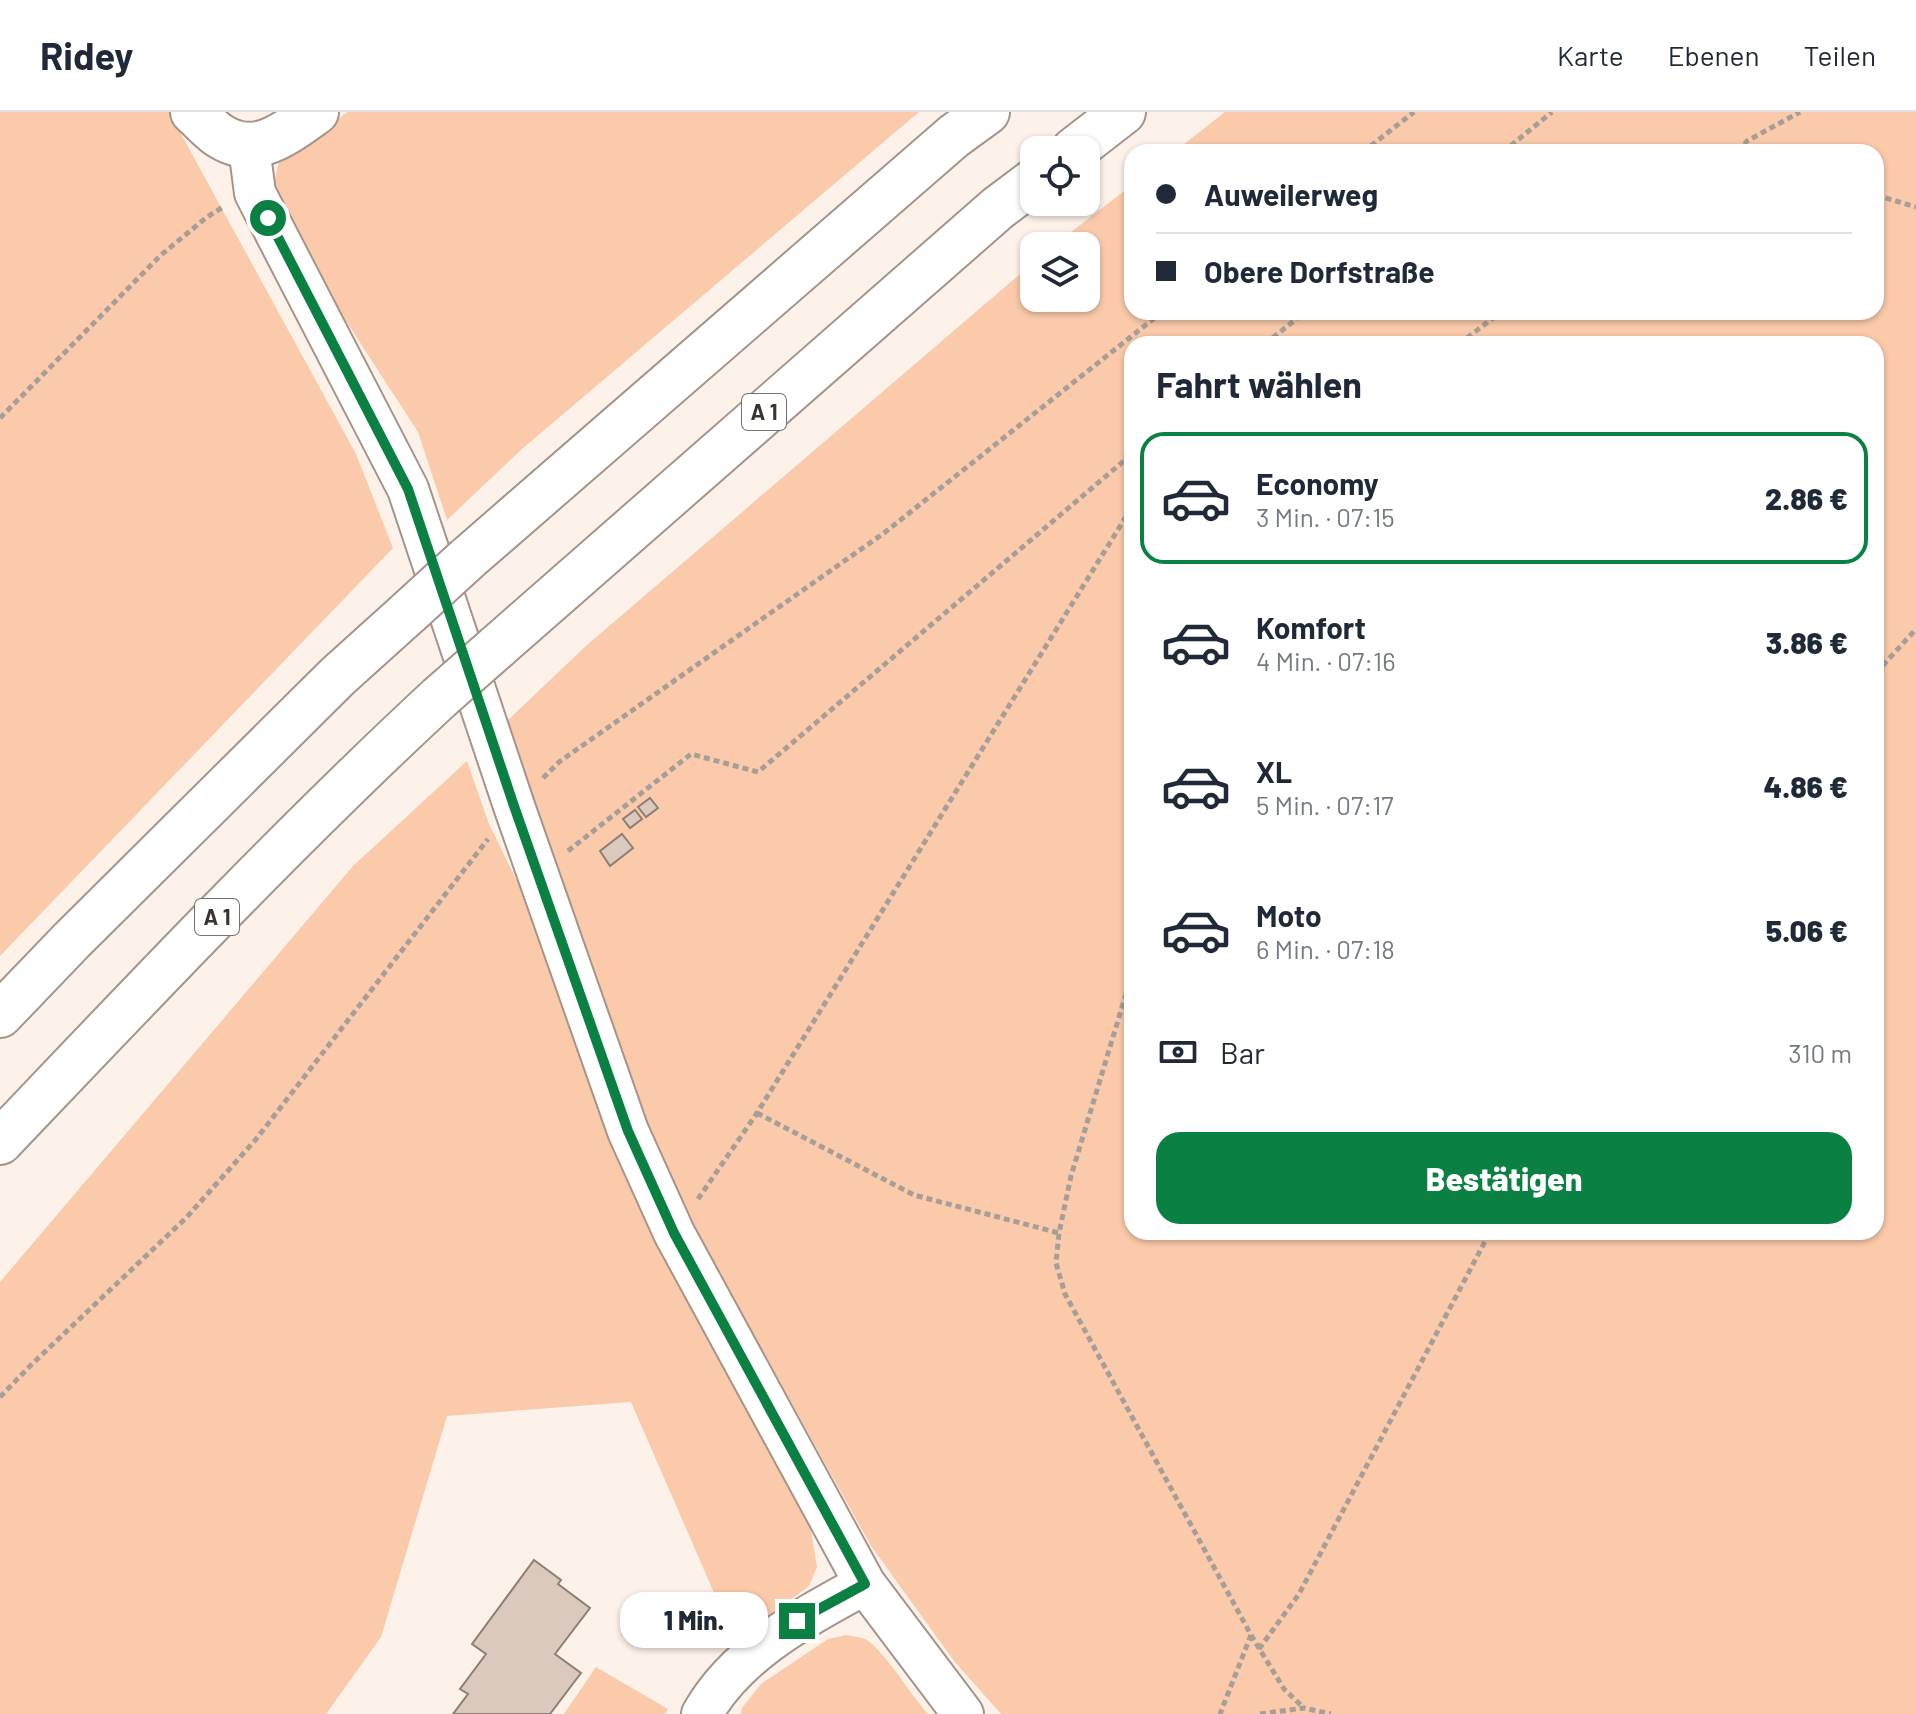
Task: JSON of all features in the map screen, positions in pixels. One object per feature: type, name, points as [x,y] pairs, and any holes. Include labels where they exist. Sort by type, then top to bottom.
[{"type":"main road","points":[[193,112],[219,135],[249,147],[281,137],[316,112]]},
{"type":"main road","points":[[0,1015],[338,676],[467,559],[954,136],[987,112]]},
{"type":"main road","points":[[1092,136],[1123,112]]},
{"type":"main road","name":"A 1","points":[[0,1142],[369,762],[1020,192]]},
{"type":"street","points":[[249,147],[255,193],[408,489],[514,806],[628,1131],[674,1233],[865,1584],[963,1714]]},
{"type":"street","points":[[702,1714],[729,1675],[797,1621],[865,1584]]},
{"type":"path","points":[[1373,144],[1414,112]]},
{"type":"path","points":[[1513,144],[1552,112]]},
{"type":"path","points":[[1745,144],[1800,112]]},
{"type":"path","points":[[0,418],[161,255],[207,217],[255,193]]},
{"type":"path","points":[[1884,197],[1916,207]]},
{"type":"path","points":[[1132,336],[1152,320]]},
{"type":"path","points":[[1275,336],[1295,320]]},
{"type":"path","points":[[1470,336],[1490,320]]},
{"type":"path","points":[[0,1397],[187,1217],[257,1138],[514,806],[559,762],[884,533],[1124,342]]},
{"type":"path","points":[[538,874],[691,754],[758,772],[1124,461]]},
{"type":"path","points":[[674,1233],[757,1113],[1124,520]]},
{"type":"path","points":[[1884,664],[1916,629]]},
{"type":"path","points":[[1124,1000],[1071,1176],[1056,1263],[1065,1294],[1251,1635],[1284,1689],[1304,1708]]},
{"type":"path","points":[[757,1113],[914,1195],[1059,1233]]},
{"type":"path","points":[[1259,1649],[1299,1594],[1486,1240]]},
{"type":"path","points":[[1220,1714],[1251,1635]]},
{"type":"path","points":[[1260,1714],[1304,1708],[1331,1714]]},
{"type":"shaded area","points":[[0,112],[169,112],[356,454],[393,548],[0,956]]},
{"type":"shaded area","points":[[348,112],[919,112],[522,449],[447,520],[418,432],[270,204],[279,161]]},
{"type":"shaded area","points":[[1225,112],[1916,112],[1916,1714],[1001,1714],[954,1661],[871,1546],[660,1167],[506,722],[587,645],[1020,274],[1020,312],[1100,312],[1100,232],[1071,232],[1092,216],[1100,216],[1100,210],[1124,191],[1124,320],[1884,320],[1884,144],[1184,144]]},
{"type":"shaded area","points":[[467,761],[489,824],[540,928],[626,1180],[809,1518],[817,1567],[809,1586],[735,1641],[631,1402],[447,1416],[381,1637],[326,1714],[0,1714],[0,1282],[353,866]]},
{"type":"shaded area","points":[[846,1635],[865,1639],[872,1644],[928,1714],[741,1714],[742,1708],[761,1684],[828,1639]]},
{"type":"shaded area","points":[[596,1667],[668,1709],[665,1714],[564,1714]]},
{"type":"building","points":[[650,798],[658,808],[646,817],[638,807]]},
{"type":"building","points":[[635,810],[642,819],[630,828],[623,819]]},
{"type":"building","points":[[622,834],[633,848],[610,866],[600,851]]},
{"type":"building","points":[[534,1560],[561,1580],[558,1584],[590,1608],[555,1654],[581,1673],[550,1714],[453,1714],[468,1694],[460,1689],[486,1654],[472,1644]]},
{"type":"route","points":[[268,218],[408,489],[514,806],[628,1131],[674,1233],[865,1584],[797,1621]]}]
